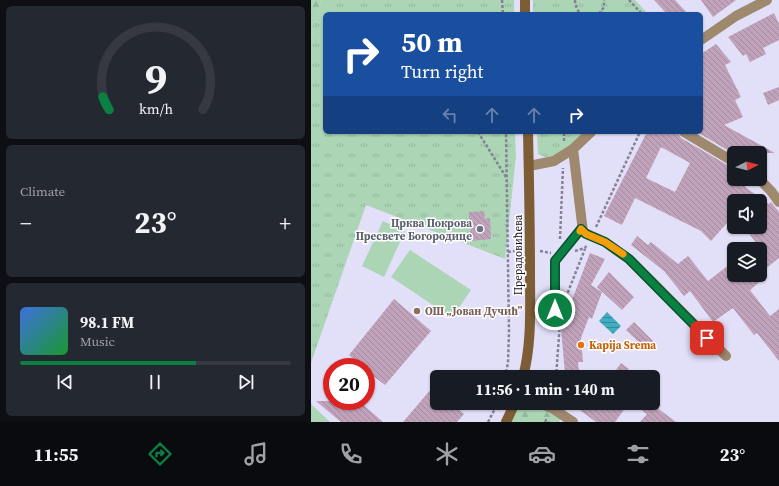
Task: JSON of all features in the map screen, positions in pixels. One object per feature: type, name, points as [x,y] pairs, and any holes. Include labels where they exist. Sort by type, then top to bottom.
[{"type":"main road","points":[[525,0],[525,12]]},
{"type":"main road","name":"Прерадовићева","points":[[525,370],[530,331],[528,134]]},
{"type":"main road","points":[[506,422],[512,410]]},
{"type":"street","points":[[703,39],[736,16],[767,0]]},
{"type":"street","points":[[529,166],[554,161],[573,149],[589,134]]},
{"type":"street","points":[[687,134],[727,158]]},
{"type":"street","points":[[573,149],[581,229],[586,234],[605,242],[629,259],[726,356]]},
{"type":"street","points":[[766,186],[779,202]]},
{"type":"street","points":[[554,410],[573,422]]},
{"type":"lane","points":[[564,316],[555,310],[555,261],[581,229]]},
{"type":"path","points":[[502,0],[503,12]]},
{"type":"path","points":[[575,0],[575,5],[579,12]]},
{"type":"path","points":[[601,12],[604,7],[604,0]]},
{"type":"path","points":[[629,0],[640,12]]},
{"type":"path","points":[[479,134],[506,178]]},
{"type":"path","points":[[506,134],[508,252],[508,356],[506,370]]},
{"type":"path","points":[[564,134],[560,256],[585,248],[639,134]]},
{"type":"path","points":[[508,252],[522,250]]},
{"type":"path","points":[[563,291],[566,298]]},
{"type":"path","points":[[488,422],[494,410]]},
{"type":"path","points":[[545,422],[546,420],[549,422]]},
{"type":"green space","points":[[311,0],[321,0],[311,39]]},
{"type":"green space","points":[[321,0],[514,0],[514,12],[323,12],[323,134],[515,134],[516,156],[505,259],[366,205],[311,363],[311,39]]},
{"type":"green space","points":[[533,0],[635,0],[646,12],[533,12]]},
{"type":"green space","points":[[537,134],[588,134],[554,161],[538,154]]},
{"type":"green space","points":[[383,221],[405,231],[384,277],[362,266]]},
{"type":"green space","points":[[410,250],[471,290],[452,318],[391,277]]},
{"type":"green space","points":[[311,404],[330,422],[311,422]]},
{"type":"green space","points":[[512,410],[553,410],[563,415],[559,422],[506,422]]},
{"type":"water","points":[[607,312],[621,326],[613,334],[599,321]]},
{"type":"building","points":[[654,0],[675,0],[686,12],[665,12]]},
{"type":"building","points":[[701,0],[736,0],[713,17]]},
{"type":"building","points":[[774,13],[779,24],[779,40],[763,48],[766,54],[750,62],[746,54],[743,56],[728,37]]},
{"type":"building","points":[[716,44],[731,62],[725,65],[741,97],[735,100],[743,117],[724,125],[762,146],[727,146],[727,150],[700,134],[703,134],[703,53]]},
{"type":"building","points":[[779,87],[779,100],[768,105],[763,93]]},
{"type":"building","points":[[646,134],[679,134],[681,138],[727,165],[727,186],[746,186],[745,187],[755,194],[727,194],[727,223],[711,241],[701,231],[635,198],[622,225],[604,216]],"holes":[[[661,147],[690,163],[675,192],[646,178]]]},
{"type":"building","points":[[767,149],[775,153],[767,153]]},
{"type":"building","points":[[771,202],[779,212],[779,258],[767,267],[767,242],[755,242],[749,234],[767,234],[767,203],[769,204]]},
{"type":"building","name":"Црква Покрова Пресвете Богородице","points":[[484,211],[485,219],[490,218],[491,239],[471,241],[469,212]]},
{"type":"building","points":[[637,236],[648,245],[651,242],[678,264],[688,256],[708,281],[727,266],[727,282],[760,282],[750,290],[770,316],[779,309],[779,361],[757,333],[754,335],[733,308],[713,322],[690,291],[684,296],[664,271],[631,245]]},
{"type":"building","points":[[590,253],[605,259],[591,285],[602,292],[592,319],[589,317],[581,338],[583,362],[578,362],[579,370],[565,370],[561,329],[564,320],[568,318],[567,313]]},
{"type":"building","points":[[609,272],[634,297],[622,310],[597,287]]},
{"type":"building","name":"ОШ „Јован Дучић”","points":[[394,299],[431,331],[385,385],[375,378],[375,358],[352,358],[349,355]]},
{"type":"building","points":[[634,322],[655,343],[647,350],[626,330]]},
{"type":"building","points":[[621,363],[629,369],[628,370],[616,370]]},
{"type":"building","points":[[430,390],[430,410],[459,410],[464,414],[457,422],[403,422]]},
{"type":"building","points":[[316,401],[323,401],[323,407]]},
{"type":"building","points":[[327,410],[369,410],[383,422],[341,422]]},
{"type":"building","points":[[580,410],[624,410],[615,422],[596,422]]},
{"type":"building","points":[[642,410],[660,410],[676,422],[640,422],[647,414]]},
{"type":"slow traffic","points":[[580,231],[581,229],[586,234],[605,242],[623,254]]},
{"type":"place","name":"Црква Покрова Пресвете Богородице","points":[[480,229]]},
{"type":"place","name":"ОШ „Јован Дучић”","points":[[417,311]]},
{"type":"place","name":"Kapija Srema","points":[[581,345]]},
{"type":"route","points":[[555,310],[555,261],[581,229],[586,234],[605,242],[618,250],[629,259],[707,338]]}]
